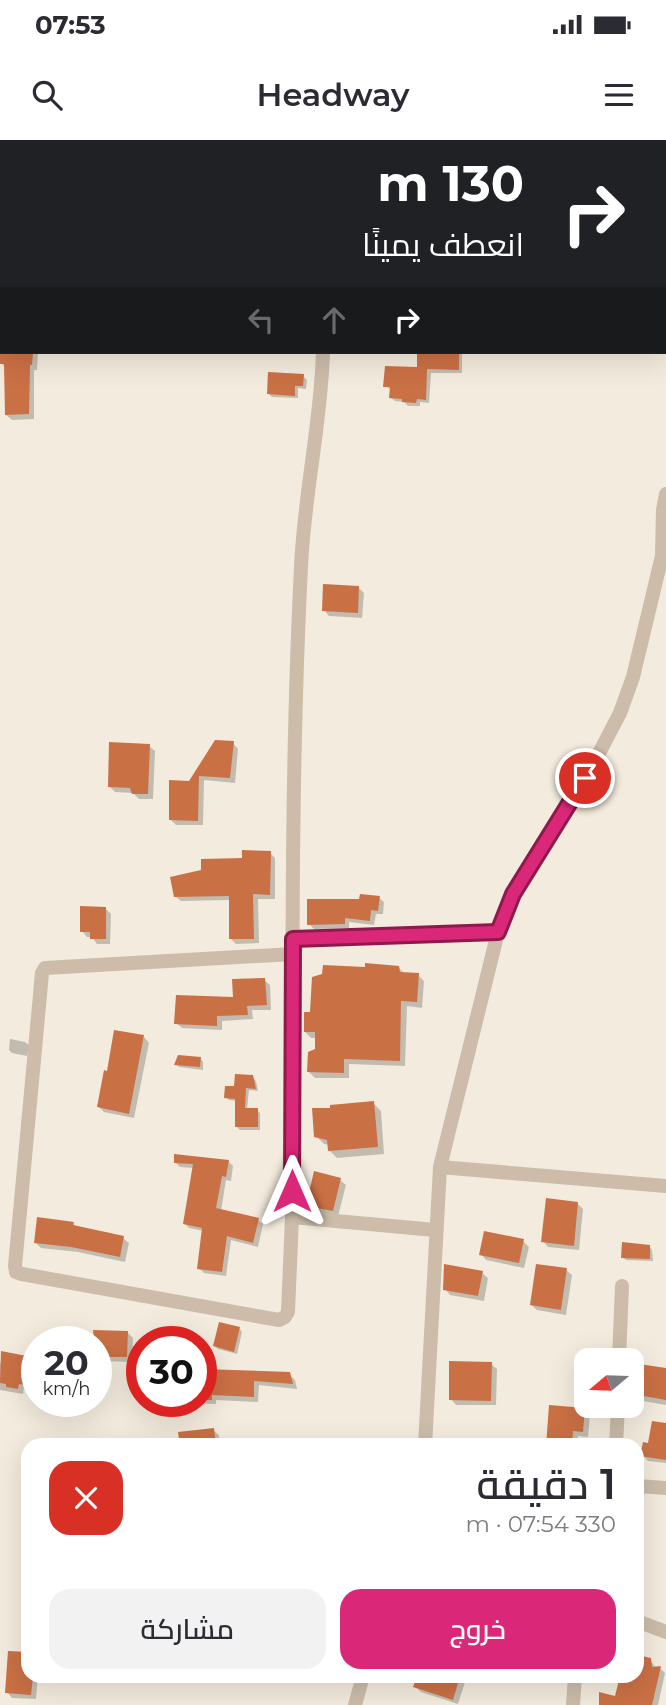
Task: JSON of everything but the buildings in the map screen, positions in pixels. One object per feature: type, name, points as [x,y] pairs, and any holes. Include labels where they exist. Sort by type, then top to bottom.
[{"type":"street","points":[[293,954],[45,968],[42,974],[16,1272],[279,1320],[288,1312],[292,1217],[295,702],[301,562],[322,383],[323,354]]},
{"type":"street","points":[[425,1438],[440,1167],[498,932],[513,894],[596,760],[620,713],[643,645],[664,556],[663,510],[666,494]]},
{"type":"street","points":[[293,939],[498,932]]},
{"type":"street","points":[[440,1167],[666,1185]]},
{"type":"street","points":[[292,1217],[435,1230]]},
{"type":"street","points":[[619,1348],[622,1286]]},
{"type":"street","points":[[616,1438],[617,1418]]},
{"type":"street","points":[[644,1487],[666,1489]]},
{"type":"street","points":[[644,1624],[666,1632]]},
{"type":"street","points":[[355,1705],[361,1683]]},
{"type":"street","points":[[573,1705],[575,1683]]},
{"type":"route","points":[[292,1191],[293,939],[498,932],[513,894],[549,832],[585,778]]}]
